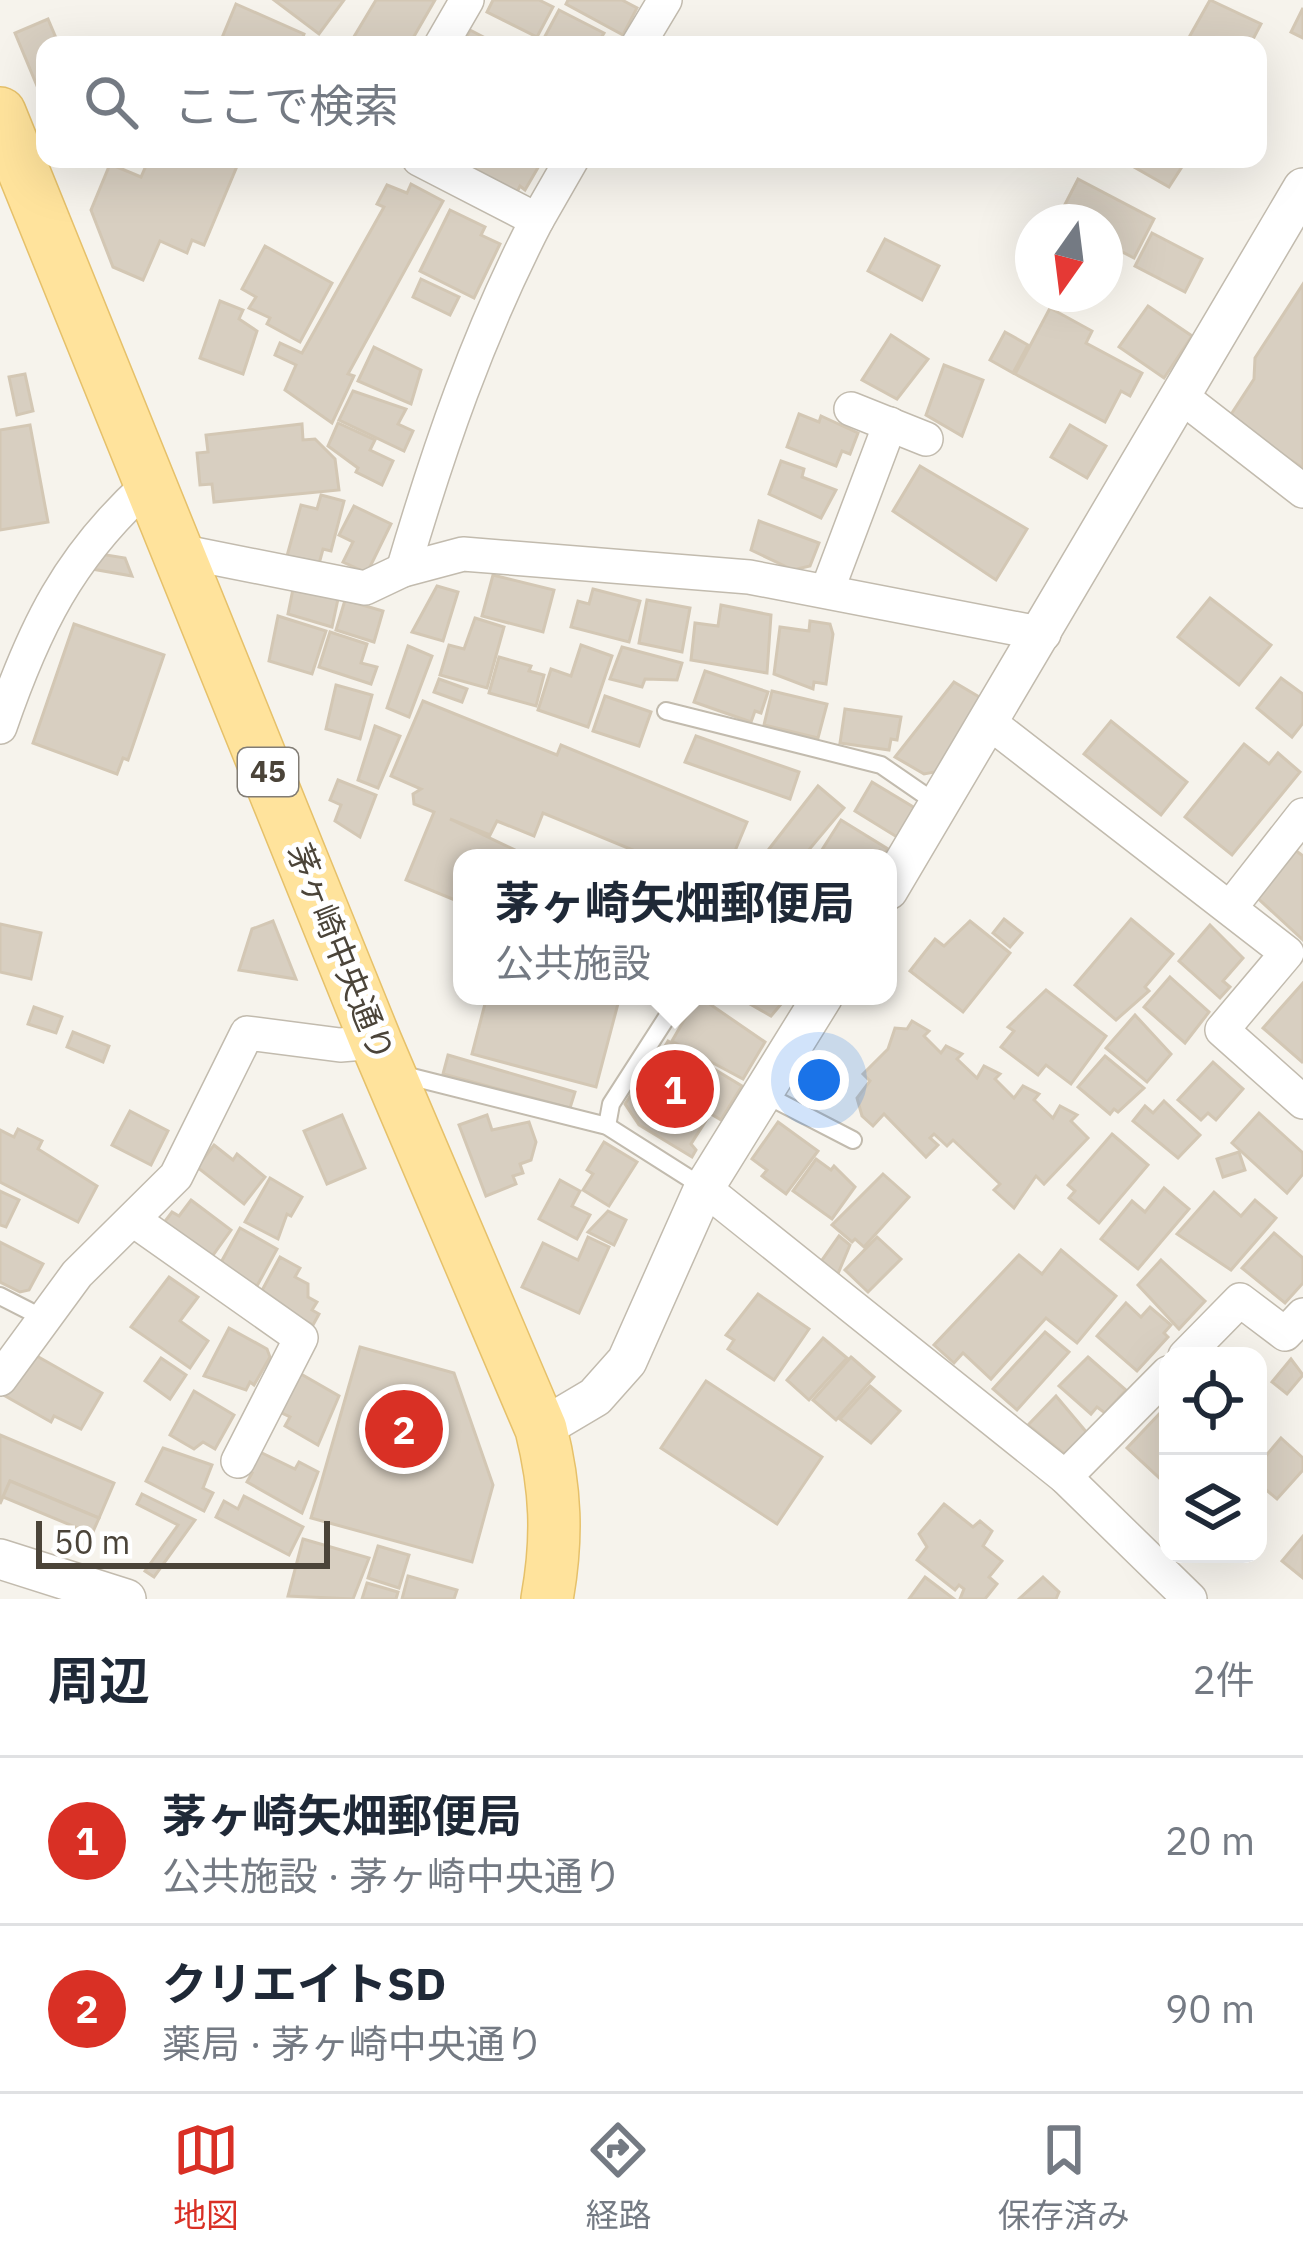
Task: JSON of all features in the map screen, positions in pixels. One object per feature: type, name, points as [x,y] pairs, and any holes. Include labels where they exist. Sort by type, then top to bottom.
[{"type":"main road","name":"茅ヶ崎中央通り","points":[[0,113],[148,485],[541,1429],[556,1502],[557,1540],[548,1599]]},
{"type":"street","points":[[446,36],[467,0]]},
{"type":"street","points":[[643,36],[664,0]]},
{"type":"street","points":[[436,168],[537,220]]},
{"type":"street","points":[[403,570],[448,415],[493,304],[567,168]]},
{"type":"street","points":[[897,875],[1044,634],[1303,188]]},
{"type":"street","points":[[1182,397],[1303,491]]},
{"type":"street","points":[[851,409],[926,439]]},
{"type":"street","points":[[827,591],[890,424]]},
{"type":"street","points":[[0,727],[7,682],[46,606],[109,518],[148,485]]},
{"type":"street","points":[[179,551],[365,588],[403,570],[463,554],[749,577],[1044,634]]},
{"type":"street","points":[[990,723],[1287,953],[1222,1030],[1303,1102]]},
{"type":"street","points":[[1230,908],[1303,814]]},
{"type":"street","points":[[541,1429],[595,1397],[627,1361],[704,1188],[818,1005]]},
{"type":"street","points":[[0,1379],[77,1274],[176,1176],[247,1033],[383,1056]]},
{"type":"street","points":[[704,1188],[1065,1477],[1186,1598]]},
{"type":"street","points":[[135,1221],[301,1338],[238,1461]]},
{"type":"street","points":[[1194,1347],[1240,1300],[1286,1334],[1303,1315]]},
{"type":"street","points":[[1065,1477],[1159,1382]]},
{"type":"street","points":[[0,1559],[126,1599]]},
{"type":"lane","points":[[666,711],[881,765],[940,805]]},
{"type":"lane","points":[[607,1126],[611,1104],[667,1017]]},
{"type":"lane","points":[[383,1056],[607,1126],[704,1188]]},
{"type":"lane","points":[[764,1094],[853,1140]]},
{"type":"lane","points":[[0,1296],[45,1319]]},
{"type":"building","points":[[274,0],[344,0],[319,34]]},
{"type":"building","points":[[376,0],[435,0],[414,36],[354,36]]},
{"type":"building","points":[[493,0],[539,0],[553,7],[538,36],[487,12]]},
{"type":"building","points":[[568,0],[622,0],[637,8],[623,35],[566,4]]},
{"type":"building","points":[[1210,0],[1261,24],[1255,36],[1190,36]]},
{"type":"building","points":[[236,4],[304,34],[303,36],[223,36]]},
{"type":"building","points":[[1303,8],[1303,38],[1291,32]]},
{"type":"building","points":[[559,10],[604,33],[602,36],[545,36]]},
{"type":"building","points":[[48,19],[55,36],[36,36],[36,83],[15,33]]},
{"type":"building","points":[[108,168],[141,177],[145,168],[236,168],[204,245],[192,240],[187,253],[160,241],[143,280],[113,267],[91,210]]},
{"type":"building","points":[[472,168],[538,168],[525,190],[520,186],[516,194]]},
{"type":"building","points":[[1136,168],[1181,168],[1169,187]]},
{"type":"building","points":[[1078,179],[1154,219],[1134,258],[1123,252],[1123,204],[1065,204]]},
{"type":"building","points":[[411,184],[443,201],[348,374],[354,376],[332,423],[285,390],[296,365],[275,355],[280,343],[302,353],[384,207],[377,204],[387,185],[407,193]]},
{"type":"building","points":[[450,210],[485,227],[481,235],[500,244],[474,298],[420,271]]},
{"type":"building","points":[[1152,233],[1202,259],[1185,292],[1135,266]]},
{"type":"building","points":[[885,239],[939,266],[922,300],[868,271]]},
{"type":"building","points":[[265,246],[332,283],[300,342],[249,308],[256,297],[242,289]]},
{"type":"building","points":[[421,279],[459,297],[450,315],[413,297]]},
{"type":"building","points":[[1303,284],[1303,468],[1228,419],[1254,379],[1255,358]]},
{"type":"building","points":[[220,301],[243,310],[239,319],[257,331],[243,374],[200,358]]},
{"type":"building","points":[[1148,306],[1192,336],[1164,378],[1119,347]]},
{"type":"building","points":[[1048,312],[1057,312],[1092,331],[1086,343],[1142,373],[1130,396],[1121,391],[1105,422],[1015,374]]},
{"type":"building","points":[[1005,332],[1028,345],[1013,373],[990,360]]},
{"type":"building","points":[[891,335],[928,359],[897,399],[862,380]]},
{"type":"building","points":[[374,347],[421,370],[411,404],[358,381]]},
{"type":"building","points":[[944,365],[983,380],[962,436],[926,415]]},
{"type":"building","points":[[25,374],[33,411],[17,415],[9,377]]},
{"type":"building","points":[[353,391],[406,409],[398,424],[413,431],[404,451],[339,420]]},
{"type":"building","points":[[799,414],[819,422],[821,416],[858,433],[850,454],[842,451],[836,466],[787,447]]},
{"type":"building","points":[[338,423],[375,440],[370,450],[393,461],[382,485],[356,472],[358,468],[328,446]]},
{"type":"building","points":[[302,424],[303,440],[315,439],[335,459],[339,490],[214,502],[212,484],[200,485],[197,453],[208,452],[206,435]]},
{"type":"building","points":[[30,425],[48,522],[0,530],[0,430]]},
{"type":"building","points":[[1070,425],[1106,446],[1087,478],[1051,457]]},
{"type":"building","points":[[781,461],[804,469],[802,477],[836,490],[821,518],[769,494]]},
{"type":"building","points":[[920,466],[1027,529],[996,580],[893,511]]},
{"type":"building","points":[[321,495],[344,501],[331,551],[323,549],[319,564],[287,556],[301,505],[317,509]]},
{"type":"building","points":[[354,506],[391,524],[367,573],[343,562],[353,542],[339,535]]},
{"type":"building","points":[[759,521],[819,543],[810,566],[793,570],[751,550]]},
{"type":"building","points":[[100,554],[125,558],[132,576],[86,568]]},
{"type":"building","points":[[493,575],[554,590],[543,632],[482,616]]},
{"type":"building","points":[[437,586],[458,592],[443,641],[412,632]]},
{"type":"building","points":[[293,589],[338,599],[332,627],[288,614]]},
{"type":"building","points":[[593,589],[640,601],[629,642],[571,627],[578,601],[589,604]]},
{"type":"building","points":[[1210,598],[1271,645],[1239,685],[1178,637]]},
{"type":"building","points":[[345,600],[383,611],[374,642],[336,630]]},
{"type":"building","points":[[647,600],[690,608],[682,652],[639,643]]},
{"type":"building","points":[[721,605],[771,615],[767,673],[691,660],[695,623],[718,626]]},
{"type":"building","points":[[278,616],[326,631],[312,674],[269,661]]},
{"type":"building","points":[[475,618],[504,627],[487,688],[440,675],[449,645],[464,649]]},
{"type":"building","points":[[810,621],[830,624],[833,634],[826,684],[814,682],[813,689],[774,674],[780,627],[809,631]]},
{"type":"building","points":[[74,624],[164,655],[128,760],[123,758],[117,774],[33,743]]},
{"type":"building","points":[[330,632],[367,644],[361,663],[377,667],[371,684],[319,667]]},
{"type":"building","points":[[581,645],[612,656],[588,727],[538,710],[551,669],[571,676]]},
{"type":"building","points":[[408,646],[432,656],[409,717],[387,708]]},
{"type":"building","points":[[622,647],[682,663],[677,680],[645,679],[642,687],[610,679]]},
{"type":"building","points":[[499,657],[544,675],[536,706],[489,693]]},
{"type":"building","points":[[705,671],[768,692],[761,713],[755,711],[751,722],[694,702]]},
{"type":"building","points":[[1281,678],[1303,694],[1303,723],[1292,737],[1257,708]]},
{"type":"building","points":[[439,679],[467,689],[462,702],[434,692]]},
{"type":"building","points":[[954,682],[981,698],[935,772],[924,774],[895,757]]},
{"type":"building","points":[[336,685],[372,695],[360,739],[326,729]]},
{"type":"building","points":[[772,691],[827,704],[818,738],[764,725]]},
{"type":"building","points":[[605,696],[651,712],[639,746],[593,731]]},
{"type":"building","points":[[423,701],[557,755],[561,745],[747,822],[736,849],[630,849],[543,813],[534,836],[497,821],[490,835],[450,819],[513,849],[453,849],[453,899],[406,880],[434,812],[414,804],[413,794],[421,789],[391,776]]},
{"type":"building","points":[[845,709],[901,717],[897,740],[891,739],[889,750],[840,743]]},
{"type":"building","points":[[1111,721],[1187,782],[1161,815],[1084,754]]},
{"type":"building","points":[[375,726],[400,736],[378,788],[358,780]]},
{"type":"building","points":[[696,736],[799,772],[790,799],[685,762]]},
{"type":"building","points":[[1244,744],[1269,764],[1278,753],[1300,772],[1232,855],[1185,817]]},
{"type":"building","points":[[338,780],[376,795],[360,837],[335,821],[341,805],[330,800]]},
{"type":"building","points":[[872,782],[915,808],[897,837],[855,811]]},
{"type":"building","points":[[818,786],[844,808],[810,849],[769,849]]},
{"type":"building","points":[[841,820],[888,849],[822,849]]},
{"type":"building","points":[[1295,850],[1303,856],[1303,940],[1251,892]]},
{"type":"building","points":[[1004,919],[1022,933],[1010,947],[993,933]]},
{"type":"building","points":[[1131,919],[1173,954],[1145,987],[1149,991],[1116,1020],[1075,985]]},
{"type":"building","points":[[273,921],[296,979],[239,970],[252,929]]},
{"type":"building","points":[[970,921],[1010,953],[963,1012],[910,971],[935,939],[944,946]]},
{"type":"building","points":[[0,924],[41,933],[31,979],[0,972]]},
{"type":"building","points":[[1210,925],[1243,958],[1223,981],[1230,987],[1220,998],[1179,961]]},
{"type":"building","points":[[1170,977],[1209,1012],[1185,1043],[1144,1007]]},
{"type":"building","points":[[1303,983],[1303,1061],[1302,1062],[1263,1028]]},
{"type":"building","points":[[1046,990],[1106,1036],[1071,1084],[1046,1065],[1038,1075],[1001,1047],[1014,1031],[1008,1027]]},
{"type":"building","points":[[485,1005],[618,1005],[596,1087],[472,1054]]},
{"type":"building","points":[[693,1005],[711,1005],[765,1042],[743,1079],[672,1041]]},
{"type":"building","points":[[752,1005],[780,1005],[771,1016]]},
{"type":"building","points":[[34,1007],[62,1017],[56,1033],[28,1024]]},
{"type":"building","points":[[1135,1015],[1171,1054],[1147,1082],[1106,1048]]},
{"type":"building","points":[[912,1021],[929,1031],[924,1036],[941,1053],[946,1046],[962,1054],[957,1059],[977,1078],[984,1066],[1000,1074],[995,1079],[1014,1098],[1023,1086],[1039,1094],[1034,1100],[1053,1118],[1060,1106],[1077,1115],[1071,1121],[1088,1138],[1044,1184],[1036,1176],[1014,1208],[994,1190],[1000,1184],[953,1140],[947,1146],[934,1134],[930,1138],[938,1145],[926,1157],[884,1114],[873,1126],[862,1116],[857,1098],[870,1081],[863,1074],[888,1049],[895,1028],[907,1029]]},
{"type":"building","points":[[73,1032],[109,1046],[103,1062],[67,1047]]},
{"type":"building","points":[[668,1041],[742,1086],[721,1120],[647,1076]]},
{"type":"building","points":[[448,1055],[575,1092],[570,1108],[443,1074]]},
{"type":"building","points":[[1105,1056],[1144,1088],[1110,1114],[1078,1087]]},
{"type":"building","points":[[1213,1062],[1243,1089],[1216,1120],[1208,1113],[1201,1120],[1178,1100]]},
{"type":"building","points":[[641,1079],[707,1119],[691,1144],[696,1150],[692,1157],[639,1125],[625,1104]]},
{"type":"building","points":[[1164,1101],[1200,1135],[1178,1158],[1133,1121],[1145,1106],[1153,1113]]},
{"type":"building","points":[[130,1111],[168,1131],[151,1165],[112,1145]]},
{"type":"building","points":[[1259,1113],[1303,1153],[1303,1174],[1287,1193],[1232,1143]]},
{"type":"building","points":[[342,1115],[365,1168],[327,1184],[304,1131]]},
{"type":"building","points":[[487,1115],[492,1130],[529,1122],[536,1142],[531,1160],[520,1164],[523,1173],[513,1176],[516,1184],[486,1196],[459,1125]]},
{"type":"building","points":[[778,1122],[818,1151],[786,1194],[762,1176],[767,1170],[752,1159]]},
{"type":"building","points":[[18,1129],[42,1141],[38,1149],[97,1186],[78,1222],[0,1182],[0,1130],[14,1137]]},
{"type":"building","points":[[1112,1134],[1148,1165],[1099,1223],[1069,1198],[1075,1191],[1068,1185]]},
{"type":"building","points":[[604,1142],[637,1162],[609,1206],[583,1190],[593,1174],[587,1170]]},
{"type":"building","points":[[214,1145],[233,1160],[237,1154],[265,1177],[244,1204],[197,1167]]},
{"type":"building","points":[[1239,1152],[1245,1170],[1223,1177],[1217,1159]]},
{"type":"building","points":[[816,1159],[831,1170],[834,1166],[855,1187],[832,1219],[793,1191]]},
{"type":"building","points":[[883,1174],[909,1197],[864,1247],[832,1225]]},
{"type":"building","points":[[270,1178],[302,1197],[291,1216],[287,1214],[278,1239],[245,1222]]},
{"type":"building","points":[[560,1180],[580,1191],[572,1206],[590,1215],[577,1239],[539,1219]]},
{"type":"building","points":[[1164,1188],[1189,1209],[1138,1269],[1101,1239],[1132,1201],[1145,1212]]},
{"type":"building","points":[[0,1191],[19,1200],[6,1227],[0,1225]]},
{"type":"building","points":[[1214,1192],[1241,1216],[1255,1200],[1276,1218],[1231,1270],[1177,1234]]},
{"type":"building","points":[[191,1200],[231,1230],[211,1258],[163,1224],[172,1212],[179,1216]]},
{"type":"building","points":[[608,1211],[626,1220],[614,1245],[588,1232]]},
{"type":"building","points":[[240,1228],[277,1249],[257,1286],[219,1266]]},
{"type":"building","points":[[1274,1233],[1303,1258],[1303,1283],[1285,1303],[1242,1268]]},
{"type":"building","points":[[839,1236],[850,1245],[837,1276],[820,1263]]},
{"type":"building","points":[[588,1237],[609,1247],[579,1313],[522,1287],[543,1243],[578,1260]]},
{"type":"building","points":[[877,1237],[901,1259],[868,1292],[845,1270]]},
{"type":"building","points":[[0,1242],[43,1264],[29,1290],[20,1292],[0,1282]]},
{"type":"building","points":[[1061,1250],[1116,1296],[1077,1343],[1046,1318],[991,1379],[963,1353],[954,1363],[934,1345],[1019,1255],[1042,1274]]},
{"type":"building","points":[[280,1257],[300,1268],[295,1277],[308,1284],[308,1297],[317,1302],[312,1310],[319,1314],[313,1325],[259,1296]]},
{"type":"building","points":[[1161,1260],[1205,1301],[1179,1329],[1138,1285]]},
{"type":"building","points":[[169,1277],[198,1297],[180,1321],[208,1341],[190,1368],[131,1327]]},
{"type":"building","points":[[758,1294],[809,1329],[774,1380],[728,1349],[734,1340],[726,1335]]},
{"type":"building","points":[[1126,1303],[1141,1317],[1150,1307],[1171,1325],[1164,1333],[1168,1337],[1137,1371],[1097,1336]]},
{"type":"building","points":[[229,1328],[267,1349],[270,1357],[246,1390],[204,1376]]},
{"type":"building","points":[[1045,1332],[1069,1352],[1017,1410],[993,1389]]},
{"type":"building","points":[[823,1338],[847,1358],[809,1400],[787,1380]]},
{"type":"building","points":[[360,1347],[454,1373],[493,1485],[472,1562],[311,1518]]},
{"type":"building","points":[[35,1355],[102,1393],[81,1429],[54,1416],[51,1422],[0,1393]]},
{"type":"building","points":[[851,1357],[874,1377],[836,1420],[813,1400]]},
{"type":"building","points":[[1088,1357],[1126,1390],[1105,1413],[1097,1407],[1091,1414],[1059,1386]]},
{"type":"building","points":[[161,1358],[186,1375],[170,1399],[145,1381]]},
{"type":"building","points":[[1291,1359],[1303,1375],[1287,1394],[1272,1382]]},
{"type":"building","points":[[301,1374],[339,1396],[318,1445],[285,1426],[290,1417],[280,1412]]},
{"type":"building","points":[[706,1381],[822,1457],[777,1524],[661,1448]]},
{"type":"building","points":[[870,1386],[900,1411],[871,1443],[840,1419]]},
{"type":"building","points":[[194,1391],[234,1415],[215,1449],[203,1442],[194,1449],[170,1435]]},
{"type":"building","points":[[1056,1396],[1088,1434],[1067,1456],[1028,1425]]},
{"type":"building","points":[[1159,1414],[1159,1478],[1127,1448]]},
{"type":"building","points":[[0,1435],[114,1483],[99,1518],[10,1481],[0,1504]]},
{"type":"building","points":[[1281,1438],[1303,1458],[1303,1470],[1277,1499],[1267,1491],[1267,1454]]},
{"type":"building","points":[[163,1448],[212,1465],[203,1488],[213,1493],[204,1511],[146,1481]]},
{"type":"building","points":[[260,1452],[295,1469],[299,1462],[318,1472],[302,1513],[247,1482],[252,1473],[247,1471]]},
{"type":"building","points":[[10,1481],[99,1518],[92,1534],[3,1497]]},
{"type":"building","points":[[142,1494],[195,1520],[154,1577],[145,1571],[178,1525],[137,1504]]},
{"type":"building","points":[[244,1496],[303,1527],[289,1555],[216,1517],[224,1501],[238,1509]]},
{"type":"building","points":[[944,1504],[973,1527],[980,1521],[992,1531],[983,1546],[1002,1561],[989,1577],[997,1584],[985,1599],[960,1599],[964,1589],[959,1585],[955,1590],[917,1560],[927,1547],[919,1534]]},
{"type":"building","points":[[1303,1536],[1303,1578],[1282,1561]]},
{"type":"building","points":[[303,1539],[369,1558],[353,1599],[288,1596]]},
{"type":"building","points":[[378,1546],[409,1555],[399,1588],[368,1578]]},
{"type":"building","points":[[408,1576],[457,1590],[454,1599],[402,1599]]},
{"type":"building","points":[[925,1577],[954,1599],[909,1599]]},
{"type":"building","points":[[1043,1577],[1059,1592],[1056,1599],[1019,1599]]},
{"type":"building","points":[[367,1583],[398,1592],[396,1599],[362,1599]]},
{"type":"place","name":"茅ヶ崎矢畑郵便局","points":[[675,1089]]},
{"type":"place","name":"クリエイトSD","points":[[404,1429]]}]
